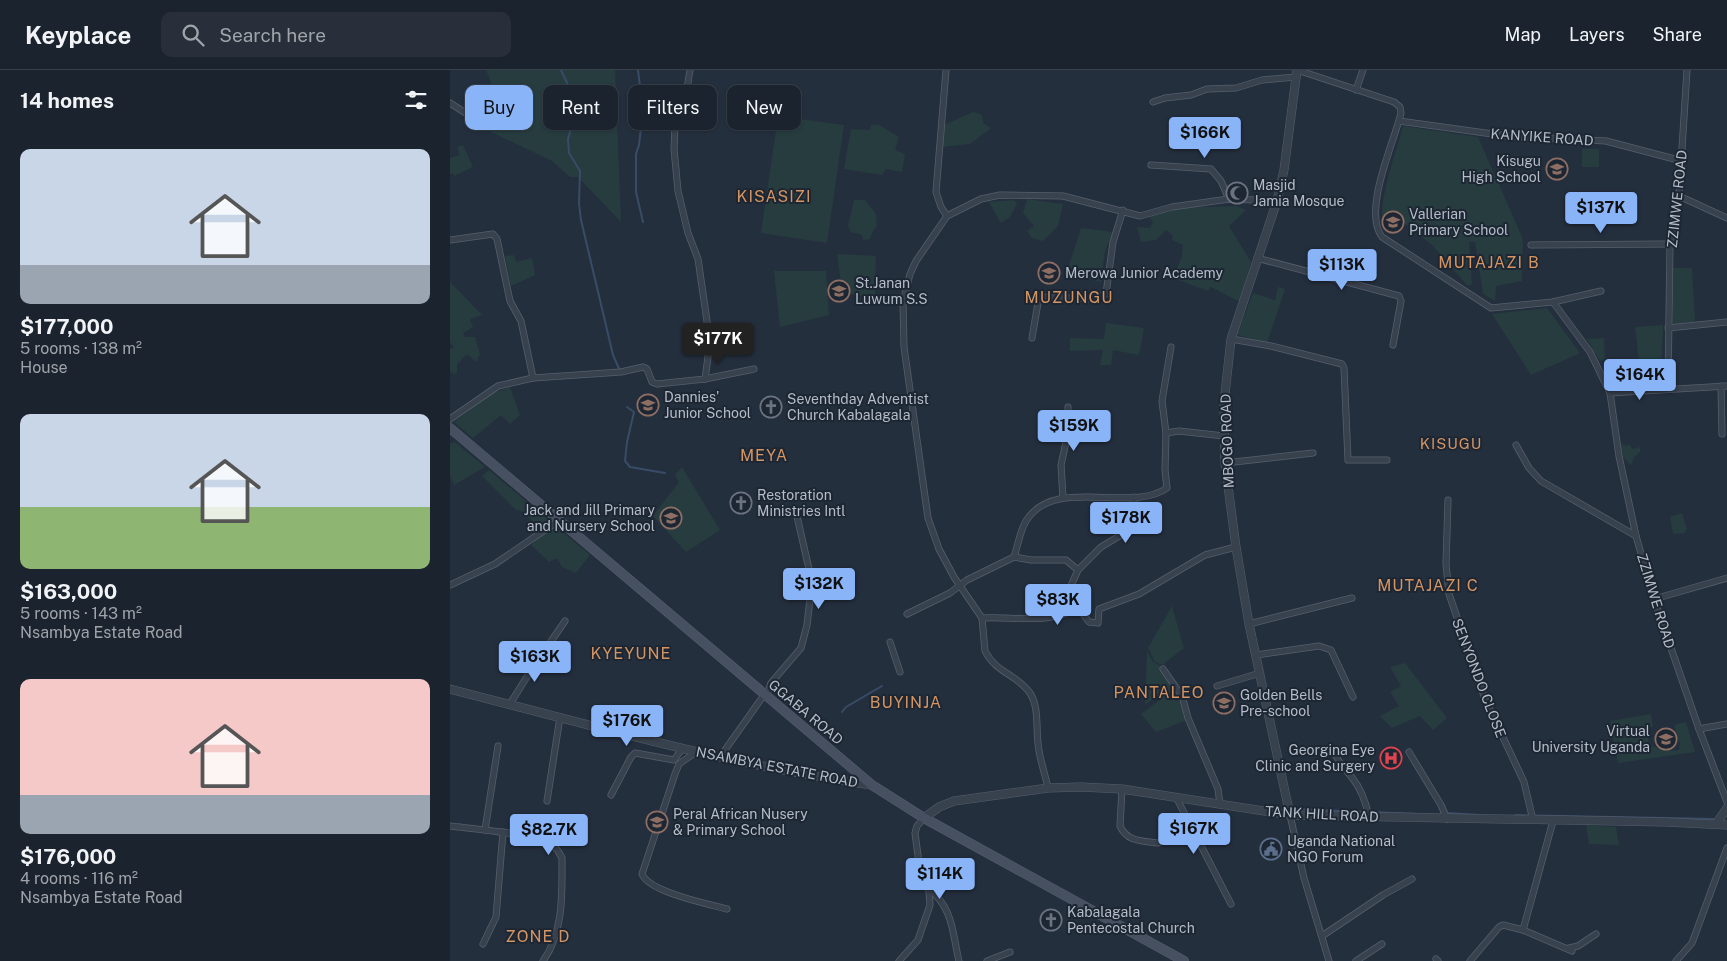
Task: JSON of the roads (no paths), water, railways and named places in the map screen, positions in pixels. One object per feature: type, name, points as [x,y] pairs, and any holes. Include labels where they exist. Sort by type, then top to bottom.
[{"type":"main road","name":"GGABA ROAD","points":[[450,428],[558,522],[872,785],[924,818],[1184,961]]},
{"type":"street","points":[[690,70],[687,90],[675,126],[674,149],[678,191],[688,233],[698,260],[706,313],[708,351],[705,379]]},
{"type":"street","points":[[946,70],[936,192],[941,207],[948,216]]},
{"type":"street","points":[[1356,90],[1363,70]]},
{"type":"street","name":"ZZIMWE ROAD","points":[[1668,389],[1670,244],[1679,196],[1687,70]]},
{"type":"street","points":[[1153,102],[1164,98],[1191,95],[1207,89],[1236,88],[1297,72],[1399,105],[1401,113],[1389,150],[1377,201],[1376,225],[1382,237],[1490,307],[1553,302],[1601,292]]},
{"type":"street","name":"MBOGO ROAD","points":[[1290,815],[1248,624],[1225,463],[1224,403],[1231,340],[1277,201],[1289,139],[1297,72]]},
{"type":"street","points":[[450,103],[465,113]]},
{"type":"street","name":"KANYIKE ROAD","points":[[1399,121],[1507,136],[1606,141],[1682,161]]},
{"type":"street","points":[[1151,165],[1211,169],[1221,181],[1229,199]]},
{"type":"street","points":[[1048,788],[1038,744],[1036,710],[1033,698],[1024,686],[1006,675],[987,656],[982,618],[939,550],[928,518],[907,380],[903,302],[910,274],[948,216],[981,199],[1000,195],[1063,196],[1123,210],[1140,216],[1172,206],[1229,199],[1277,201]]},
{"type":"street","points":[[1679,196],[1727,218]]},
{"type":"street","points":[[1032,338],[1039,297],[1091,299],[1106,294],[1113,242],[1123,210]]},
{"type":"street","points":[[450,240],[493,234],[497,239],[510,301],[521,321],[533,378]]},
{"type":"street","points":[[1532,245],[1670,244]]},
{"type":"street","points":[[1257,258],[1400,296],[1401,301],[1393,345]]},
{"type":"street","name":"ZZIMWE ROAD","points":[[1553,302],[1590,352],[1610,393],[1619,456],[1636,536],[1654,598],[1699,729],[1727,802]]},
{"type":"street","points":[[1668,328],[1727,322]]},
{"type":"street","points":[[1231,340],[1271,346],[1339,362],[1344,368],[1348,460],[1387,460]]},
{"type":"street","points":[[1014,557],[1024,525],[1031,514],[1043,505],[1063,498],[1134,497],[1162,491],[1167,488],[1165,470],[1166,433],[1162,401],[1171,348]]},
{"type":"street","points":[[450,419],[498,386],[533,378],[621,372],[643,367],[647,369],[652,382],[657,384],[705,379],[754,369]]},
{"type":"street","points":[[1610,393],[1724,386],[1722,434]]},
{"type":"street","points":[[1063,498],[1061,465],[1068,433],[1068,408]]},
{"type":"street","points":[[1166,433],[1179,431],[1224,436]]},
{"type":"street","points":[[1516,445],[1529,468],[1541,481],[1636,536]]},
{"type":"street","points":[[1225,463],[1313,453]]},
{"type":"street","points":[[982,618],[1042,618],[1070,612],[1077,606],[1080,598],[1070,588],[1078,570],[1110,541],[1131,529],[1134,516],[1134,497]]},
{"type":"street","name":"SENYONDO CLOSE","points":[[1448,500],[1446,564],[1449,594],[1485,699],[1524,782],[1533,820]]},
{"type":"street","points":[[720,757],[765,696],[771,683],[801,648],[807,625],[812,582],[796,512]]},
{"type":"street","points":[[450,585],[495,564],[558,522]]},
{"type":"street","points":[[1077,606],[1089,622],[1098,623],[1099,609],[1139,594],[1205,555],[1236,547]]},
{"type":"street","points":[[907,614],[961,586],[967,580],[1014,557],[1031,560],[1066,560],[1078,570]]},
{"type":"street","points":[[1654,598],[1727,578]]},
{"type":"street","points":[[1248,624],[1352,598]]},
{"type":"street","points":[[510,704],[565,621]]},
{"type":"street","points":[[890,642],[900,672]]},
{"type":"street","points":[[1256,655],[1318,646],[1326,647],[1333,653],[1353,697]]},
{"type":"street","points":[[1163,669],[1182,696],[1188,718],[1218,789],[1220,804]]},
{"type":"street","points":[[1217,686],[1260,673]]},
{"type":"street","name":"NSAMBYA ESTATE ROAD","points":[[450,688],[682,749],[872,785]]},
{"type":"street","points":[[547,801],[560,718]]},
{"type":"street","points":[[1699,729],[1727,724]]},
{"type":"street","points":[[484,830],[498,746]]},
{"type":"street","points":[[611,796],[631,758],[636,753],[674,760],[682,749]]},
{"type":"street","points":[[696,752],[679,764],[642,874],[647,882],[672,893],[727,909]]},
{"type":"street","points":[[1334,752],[1340,764],[1356,783],[1365,801],[1369,817]]},
{"type":"street","points":[[1409,752],[1441,805],[1447,819]]},
{"type":"street","points":[[1720,784],[1727,784]]},
{"type":"street","name":"TANK HILL ROAD","points":[[924,818],[940,807],[954,801],[1048,788],[1122,789],[1290,815],[1727,825]]},
{"type":"street","points":[[1122,789],[1120,826],[1122,831],[1128,838],[1158,843]]},
{"type":"street","points":[[1176,797],[1231,904]]},
{"type":"street","points":[[1716,824],[1727,808]]},
{"type":"street","points":[[1290,815],[1304,878],[1329,961]]},
{"type":"street","points":[[924,818],[917,826],[915,832],[922,877],[928,888],[939,898],[947,912],[956,935],[959,961]]},
{"type":"street","points":[[1523,930],[1554,821]]},
{"type":"street","points":[[450,826],[503,832],[548,843],[558,850],[562,858],[558,929],[552,949],[543,961]]},
{"type":"street","points":[[483,944],[496,917],[503,832]]},
{"type":"street","points":[[1676,961],[1692,944],[1727,848]]},
{"type":"street","points":[[1322,936],[1383,894],[1412,879]]},
{"type":"street","points":[[900,961],[909,952],[922,931],[930,905],[928,888]]},
{"type":"street","points":[[1470,961],[1499,927],[1503,925],[1523,930],[1570,950],[1596,934]]},
{"type":"street","points":[[1356,961],[1382,944]]},
{"type":"street","points":[[987,961],[1010,952]]},
{"type":"waterway","points":[[561,70],[569,87],[576,111],[568,139],[569,153],[580,171],[579,204],[581,220],[613,355],[620,371]]},
{"type":"waterway","points":[[638,70],[643,110],[639,145],[636,154],[636,192],[643,222]]},
{"type":"waterway","points":[[627,407],[634,412],[625,461],[630,467],[665,473]]},
{"type":"waterway","points":[[842,712],[846,707],[882,686]]},
{"type":"waterway","points":[[1294,809],[1419,814]]},
{"type":"waterway","points":[[1447,813],[1480,815]]},
{"type":"waterway","points":[[1515,815],[1715,819]]},
{"type":"place","name":"Kisugu High School","points":[[1557,169]]},
{"type":"place","name":"Masjid Jamia Mosque","points":[[1237,193]]},
{"type":"place","name":"Vallerian Primary School","points":[[1393,222]]},
{"type":"place","name":"Merowa Junior Academy","points":[[1049,273]]},
{"type":"place","name":"St.Janan Luwum S.S","points":[[839,291]]},
{"type":"place","name":"Dannies' Junior School","points":[[648,405]]},
{"type":"place","name":"Seventhday Adventist Church Kabalagala","points":[[771,407]]},
{"type":"place","name":"Restoration Ministries Intl","points":[[741,503]]},
{"type":"place","name":"Jack and Jill Primary and Nursery School","points":[[671,518]]},
{"type":"place","name":"Golden Bells Pre-school","points":[[1224,703]]},
{"type":"place","name":"Virtual University Uganda","points":[[1666,739]]},
{"type":"place","name":"Georgina Eye Clinic and Surgery","points":[[1391,758]]},
{"type":"place","name":"Peral African Nusery & Primary School","points":[[657,822]]},
{"type":"place","name":"Uganda National NGO Forum","points":[[1271,849]]},
{"type":"place","name":"Kabalagala Pentecostal Church","points":[[1051,920]]},
{"type":"district","name":"KISASIZI","points":[[774,196]]},
{"type":"district","name":"MUTAJAZI B","points":[[1489,262]]},
{"type":"district","name":"MUZUNGU","points":[[1069,297]]},
{"type":"district","name":"KISUGU","points":[[1451,443]]},
{"type":"district","name":"MEYA","points":[[764,455]]},
{"type":"district","name":"MUTAJAZI C","points":[[1428,585]]},
{"type":"district","name":"KYEYUNE","points":[[631,653]]},
{"type":"district","name":"PANTALEO","points":[[1159,692]]},
{"type":"district","name":"BUYINJA","points":[[906,702]]},
{"type":"district","name":"ZONE D","points":[[538,936]]}]
